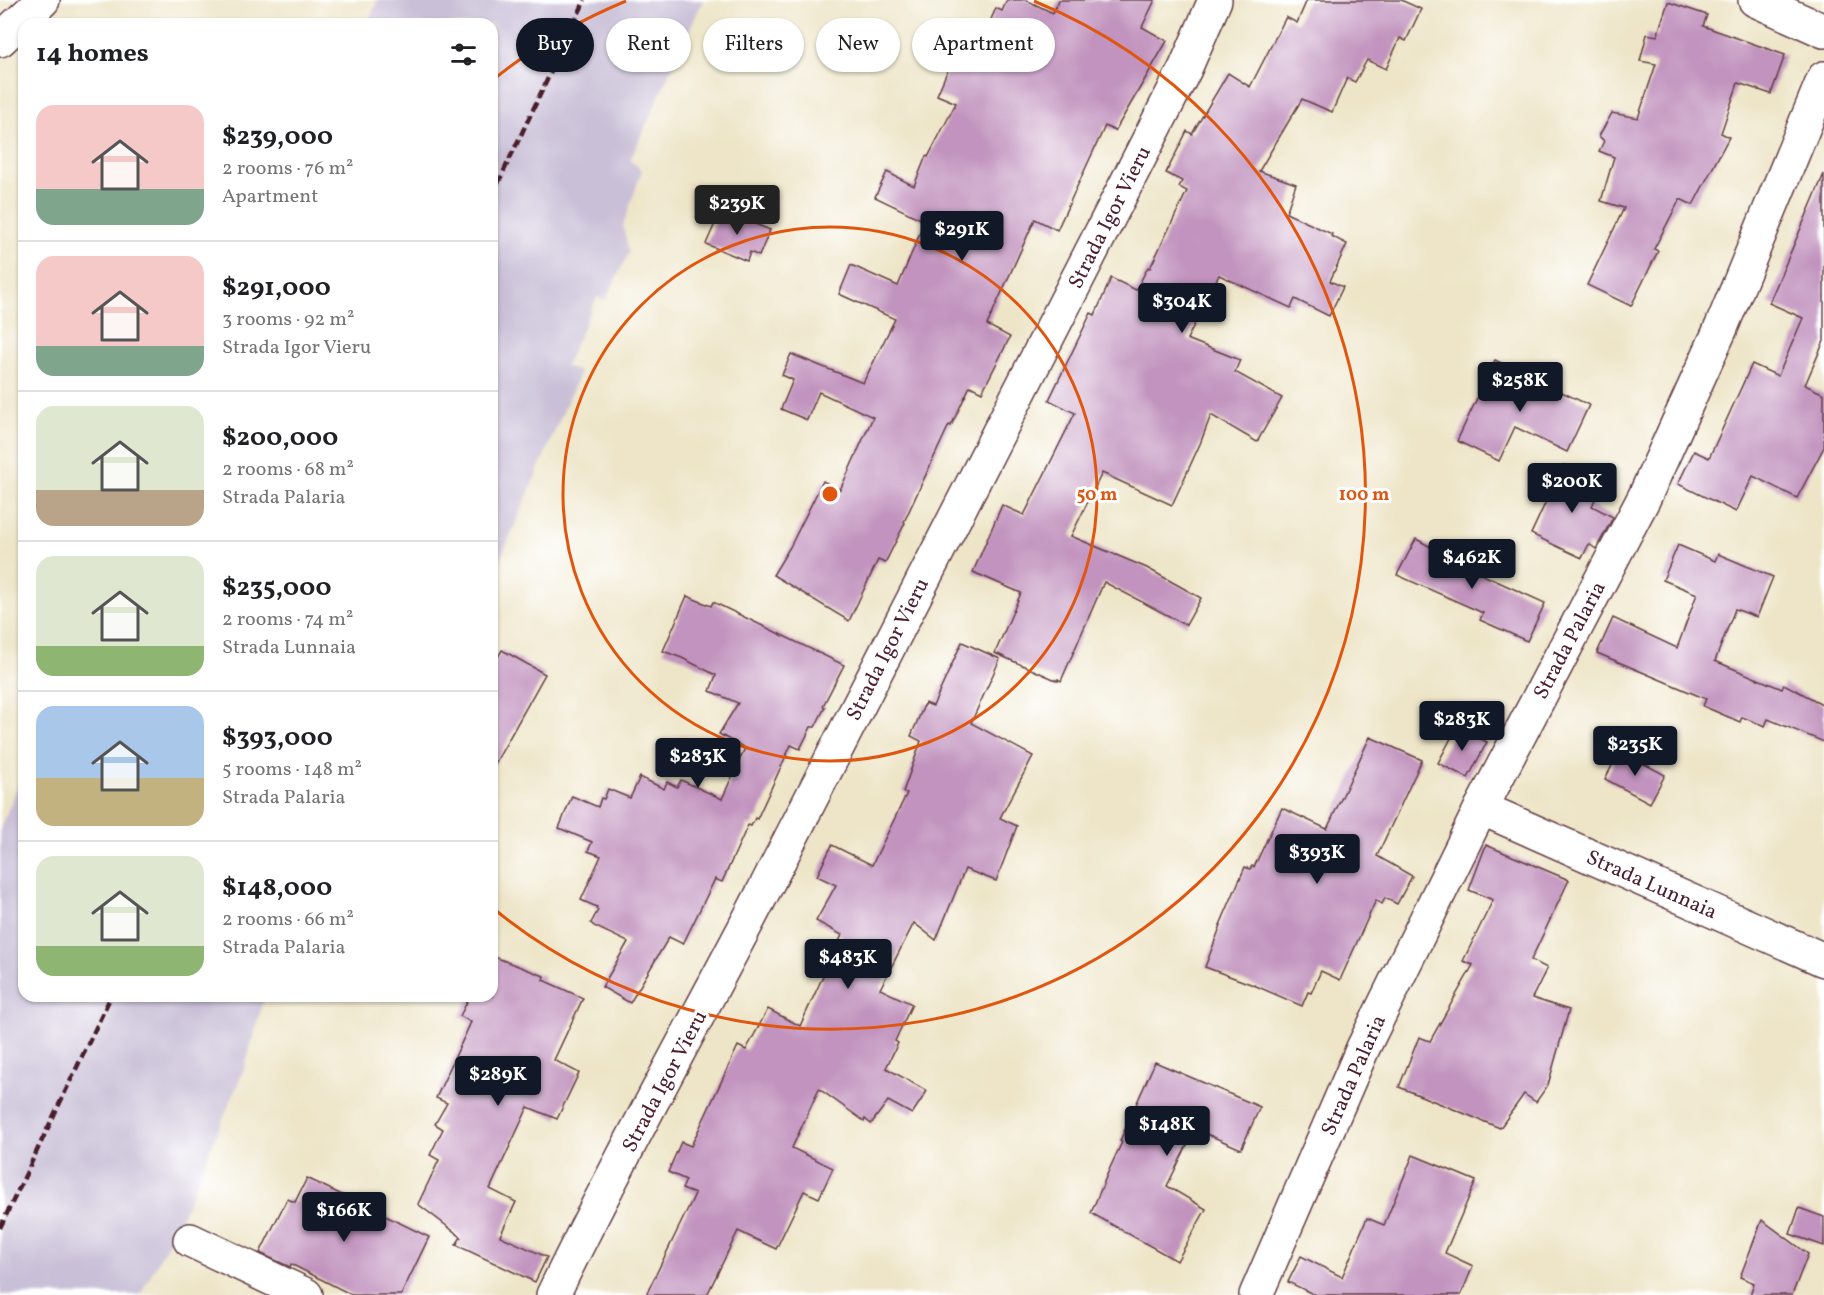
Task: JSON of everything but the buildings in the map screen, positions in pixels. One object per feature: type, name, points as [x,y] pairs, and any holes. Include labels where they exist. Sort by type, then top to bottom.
[{"type":"street","name":"Strada Igor Vieru","points":[[553,1295],[596,1205],[657,1095],[761,897],[1185,69],[1215,0]]},
{"type":"street","points":[[1755,0],[1824,31]]},
{"type":"street","points":[[23,18],[41,1]]},
{"type":"street","points":[[0,40],[18,23]]},
{"type":"street","name":"Strada Palaria","points":[[1256,1295],[1364,1048],[1481,808],[1644,498],[1721,328],[1824,78]]},
{"type":"street","name":"Strada Lunnaia","points":[[1481,808],[1824,960]]},
{"type":"street","points":[[190,1240],[306,1295]]},
{"type":"shaded area","points":[[378,0],[703,0],[691,26],[691,18],[606,18],[606,72],[670,72],[630,160],[642,170],[623,226],[629,253],[605,300],[597,297],[565,366],[580,372],[498,564],[498,18],[370,18]]},
{"type":"shaded area","points":[[18,786],[18,1002],[263,1002],[245,1067],[180,1221],[140,1295],[0,1295],[0,829]]},
{"type":"railway","points":[[498,183],[585,0]]},
{"type":"railway","points":[[0,1228],[108,1002]]}]
